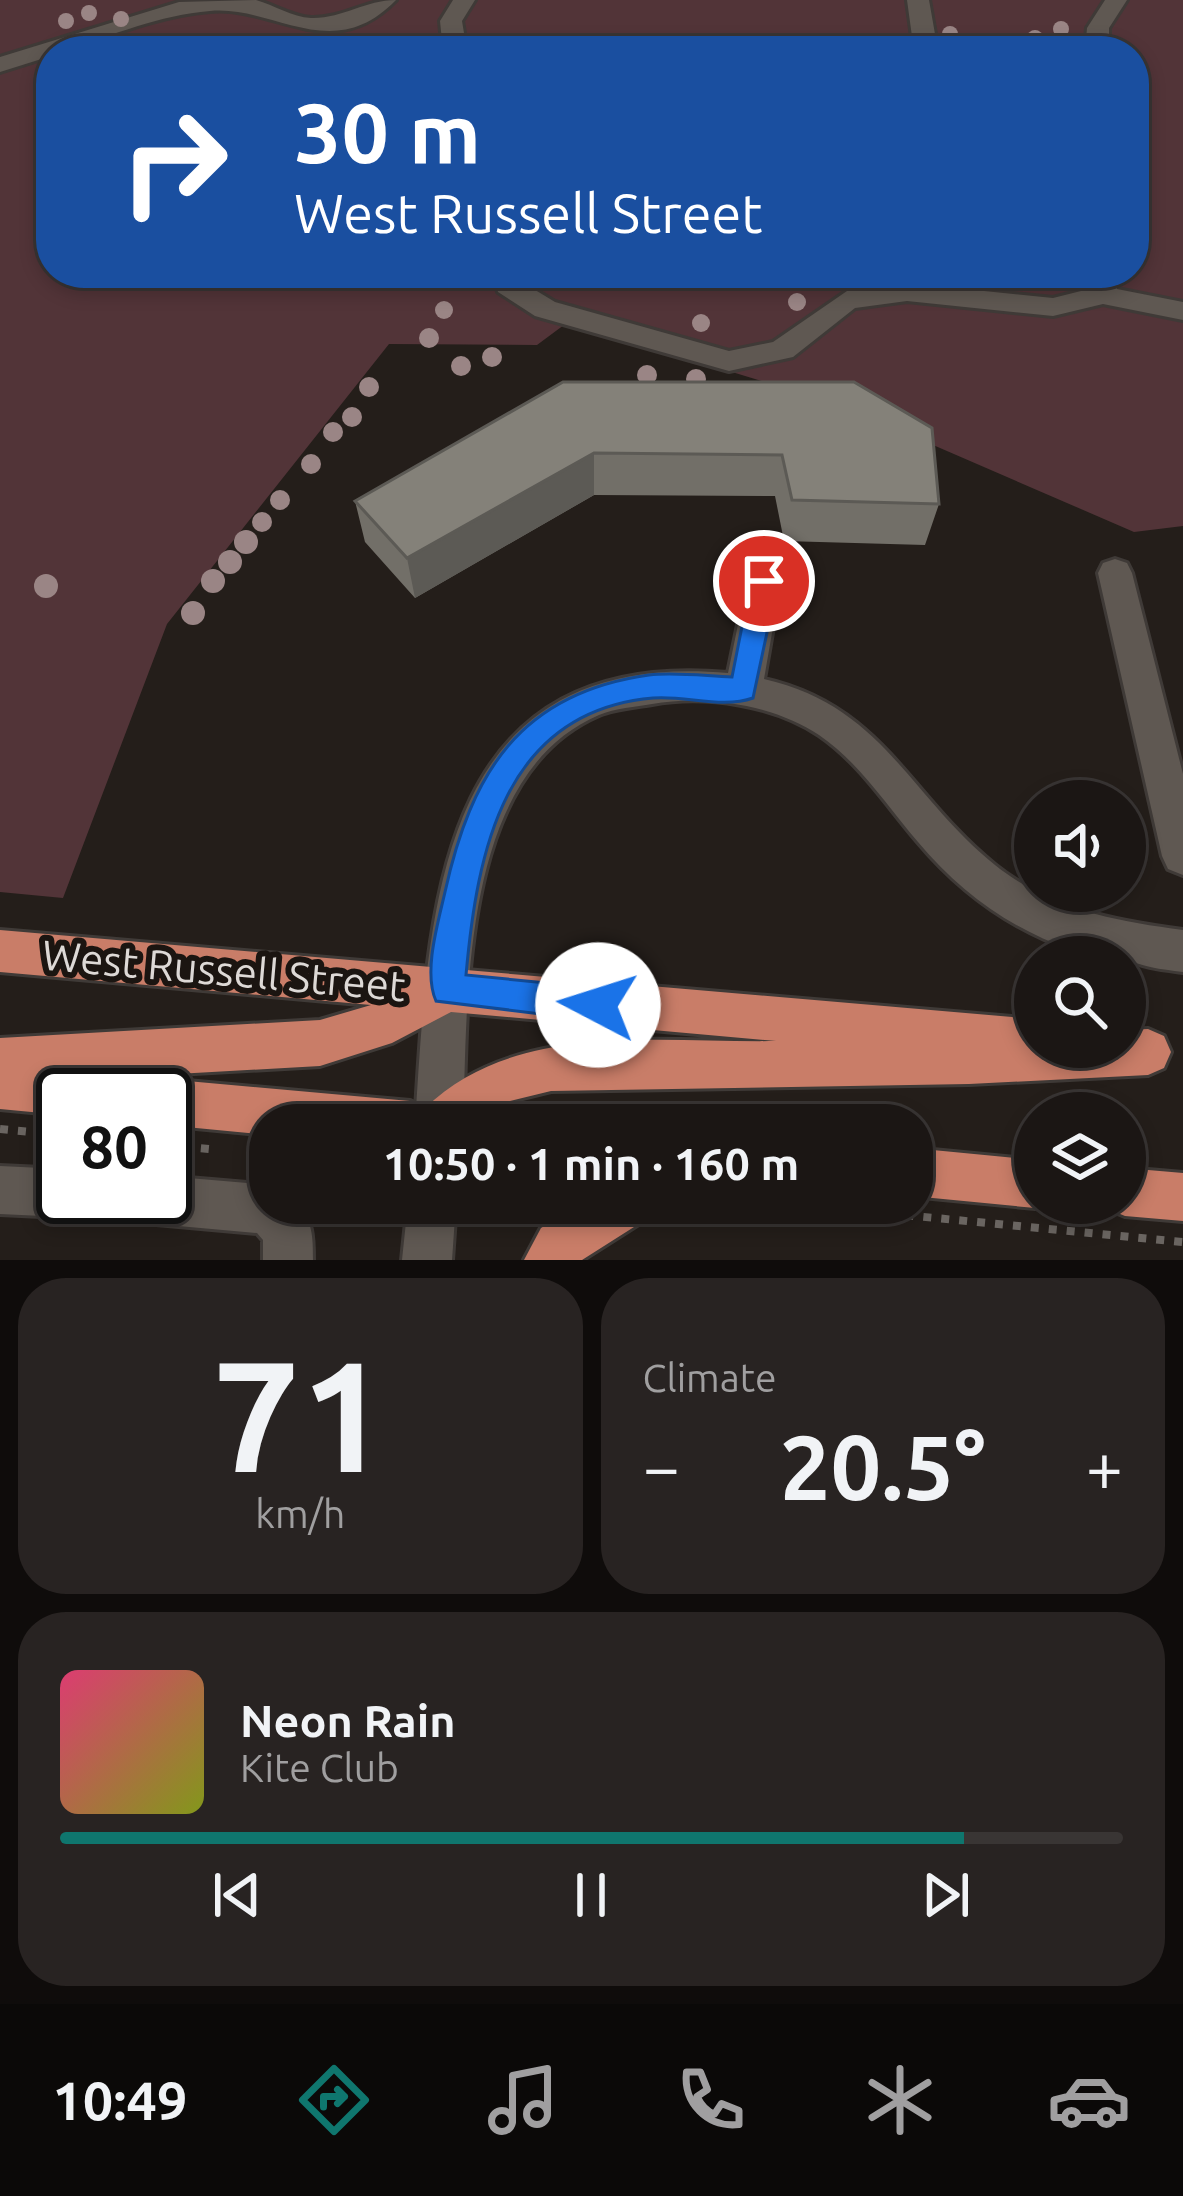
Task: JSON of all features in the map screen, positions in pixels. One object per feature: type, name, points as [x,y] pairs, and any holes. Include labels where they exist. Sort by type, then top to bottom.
[{"type":"highway","name":"West Russell Street","points":[[0,951],[1014,1040]]},
{"type":"highway","points":[[0,1060],[320,1043],[392,1021],[448,990]]},
{"type":"highway","points":[[463,1104],[480,1088],[507,1075],[551,1068],[1165,1053]]},
{"type":"highway","points":[[0,1086],[36,1090]]},
{"type":"highway","points":[[192,1105],[249,1110]]},
{"type":"highway","points":[[933,1176],[1014,1182]]},
{"type":"highway","points":[[1146,1194],[1183,1198]]},
{"type":"highway","points":[[549,1260],[559,1246],[594,1224]]},
{"type":"street","points":[[99,36],[211,3],[254,4],[294,22],[315,25],[342,21],[385,0]]},
{"type":"street","points":[[453,36],[451,21],[464,0]]},
{"type":"street","points":[[918,0],[924,36]]},
{"type":"street","points":[[1098,36],[1116,0]]},
{"type":"street","points":[[0,65],[36,54]]},
{"type":"street","points":[[511,288],[545,309],[729,361],[782,350],[847,300],[907,292],[1053,307],[1093,288]]},
{"type":"street","points":[[1114,288],[1183,311]]},
{"type":"street","points":[[1115,573],[1183,856]]},
{"type":"street","points":[[743,690],[764,581]]},
{"type":"street","name":"West Russell Street","points":[[448,990],[454,926],[473,833],[493,788],[520,748],[554,721],[603,696],[653,686],[743,690],[787,701],[828,720],[860,744],[956,857],[994,892],[1036,918],[1091,938],[1183,951]]},
{"type":"street","points":[[441,1104],[448,990]]},
{"type":"street","points":[[0,1190],[36,1191]]},
{"type":"street","points":[[192,1203],[268,1209],[288,1245]]},
{"type":"street","points":[[428,1260],[431,1224]]},
{"type":"path","points":[[0,1129],[36,1132]]},
{"type":"path","points":[[933,1218],[1183,1242]]},
{"type":"shaded area","points":[[0,0],[1183,0],[1183,526],[1134,532],[843,406],[568,322],[537,345],[389,344],[167,624],[63,898],[0,892]]},
{"type":"building","points":[[563,382],[854,382],[932,428],[939,504],[792,500],[782,455],[594,453],[407,558],[355,501]]},
{"type":"route","points":[[598,1005],[448,990],[454,926],[473,833],[493,788],[520,748],[554,721],[603,696],[653,686],[743,690],[764,581]]}]
